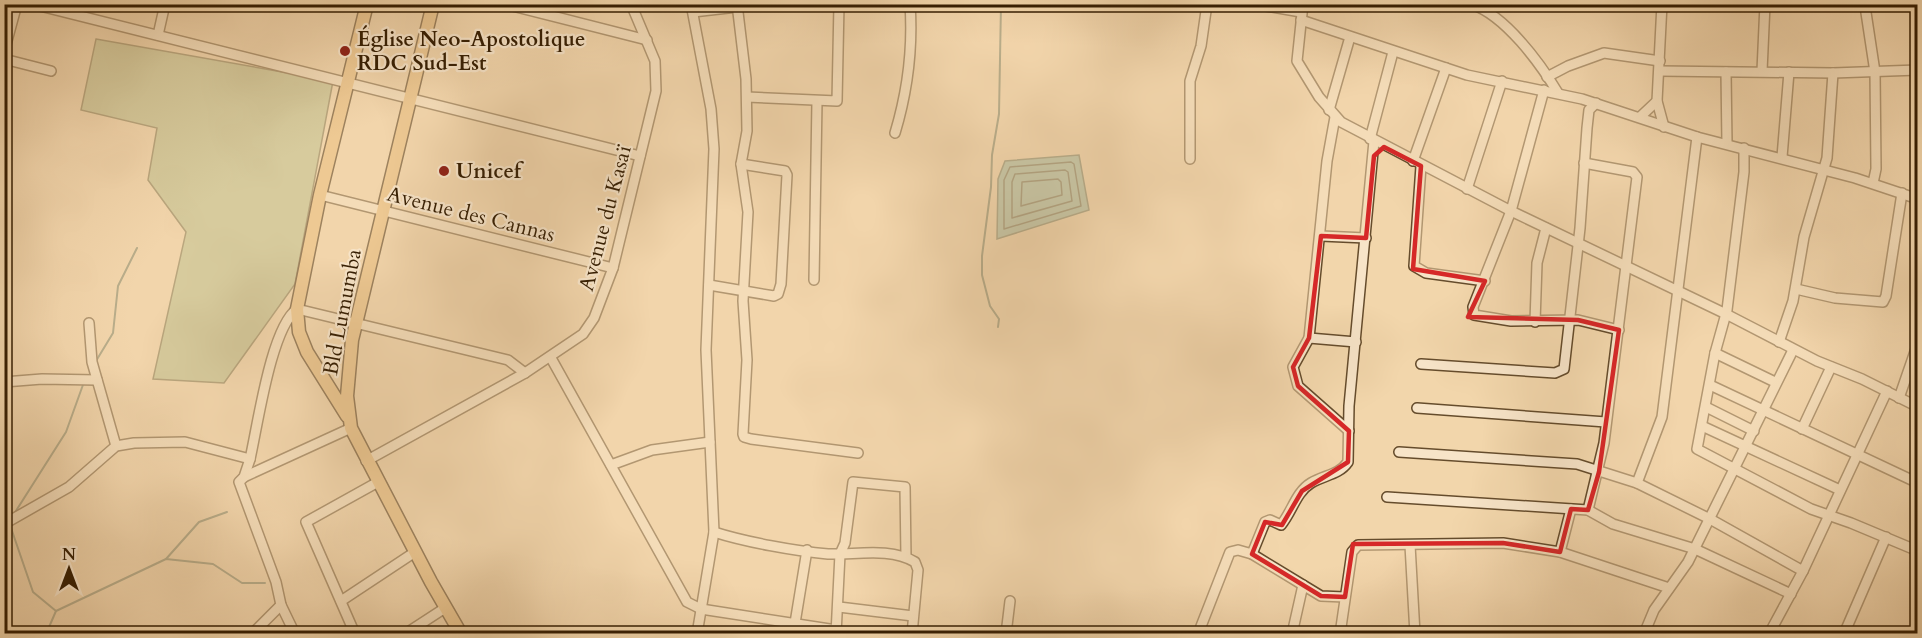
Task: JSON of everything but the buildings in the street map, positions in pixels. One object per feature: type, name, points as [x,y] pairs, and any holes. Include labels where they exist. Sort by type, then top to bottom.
[{"type":"main road","name":"Bld Lumumba","points":[[349,423],[307,352],[299,332],[297,309],[320,195],[367,4]]},
{"type":"main road","name":"Bld Lumumba","points":[[349,423],[348,369],[356,321],[433,4]]},
{"type":"main road","points":[[349,423],[366,461],[445,608],[461,633]]},
{"type":"street","points":[[4,52],[17,4]]},
{"type":"street","points":[[32,4],[640,156]]},
{"type":"street","points":[[158,35],[165,4]]},
{"type":"street","points":[[505,4],[647,40]]},
{"type":"street","name":"Avenue du Kasaï","points":[[366,461],[551,357],[583,334],[594,318],[613,268],[653,105],[657,76],[647,40],[631,4]]},
{"type":"street","points":[[747,97],[837,101],[839,4]]},
{"type":"street","points":[[895,133],[904,96],[910,35],[910,4]]},
{"type":"street","points":[[1190,159],[1190,81],[1201,46],[1207,4]]},
{"type":"street","points":[[1254,4],[1302,12],[1350,37],[1446,68],[1582,99],[1593,107],[1640,117],[1697,137],[1782,157],[1873,183],[1917,199]]},
{"type":"street","points":[[1471,4],[1497,18],[1558,93]]},
{"type":"street","points":[[1662,4],[1657,101],[1664,127]]},
{"type":"street","points":[[1762,71],[1766,4]]},
{"type":"street","points":[[1812,5],[1869,5],[1875,72],[1876,169],[1873,183]]},
{"type":"street","points":[[697,633],[714,532],[706,350],[713,124],[692,8],[737,6],[747,97],[747,130],[741,164],[748,212],[743,291],[747,360],[744,437],[858,453]]},
{"type":"street","points":[[1302,12],[1297,61],[1332,113],[1372,140],[1511,211],[1726,314],[1793,350],[1917,407]]},
{"type":"street","points":[[622,33],[638,22]]},
{"type":"street","points":[[1349,431],[1296,383],[1293,367],[1309,338],[1332,113],[1350,37]]},
{"type":"street","points":[[1252,554],[1265,522],[1270,520],[1281,525],[1302,491],[1311,483],[1344,467],[1348,462],[1356,342],[1374,156],[1372,140],[1394,52]]},
{"type":"street","points":[[1547,77],[1568,66],[1604,53],[1660,66],[1726,72],[1833,73],[1917,70]]},
{"type":"street","points":[[4,59],[51,71]]},
{"type":"street","points":[[1446,68],[1417,163],[1414,266],[1426,273],[1485,281]]},
{"type":"street","points":[[1726,72],[1727,144]]},
{"type":"street","points":[[1782,157],[1789,72]]},
{"type":"street","points":[[1779,342],[1796,289],[1804,237],[1824,169],[1832,117],[1833,73]]},
{"type":"street","points":[[1467,189],[1502,81]]},
{"type":"street","points":[[1544,90],[1511,211],[1473,307],[1474,315],[1484,319],[1591,322],[1619,330]]},
{"type":"street","points":[[814,280],[817,101]]},
{"type":"street","points":[[1640,117],[1657,101]]},
{"type":"street","points":[[1421,364],[1561,372],[1566,362],[1584,163],[1593,107]]},
{"type":"street","points":[[1637,483],[1662,417],[1697,137]]},
{"type":"street","points":[[1374,156],[1384,147]]},
{"type":"street","points":[[1744,148],[1744,172],[1726,314],[1715,353],[1697,450],[1793,501],[1917,551]]},
{"type":"street","points":[[1584,163],[1637,174],[1628,267],[1599,472],[1588,510]]},
{"type":"street","points":[[709,285],[774,296],[778,294],[787,175],[785,171],[770,167],[741,164]]},
{"type":"street","points":[[1796,289],[1835,298],[1882,302],[1886,296],[1902,193]]},
{"type":"street","name":"Avenue des Cannas","points":[[320,195],[613,268]]},
{"type":"street","points":[[1535,322],[1537,263],[1546,228]]},
{"type":"street","points":[[1321,236],[1366,238]]},
{"type":"street","points":[[244,477],[278,339],[289,315],[297,309],[356,321],[508,360],[525,373]]},
{"type":"street","points":[[89,323],[89,345],[116,446]]},
{"type":"street","points":[[1309,338],[1356,342]]},
{"type":"street","points":[[1899,398],[1917,343]]},
{"type":"street","points":[[1644,633],[1654,610],[1695,549],[1747,447],[1775,382],[1793,350]]},
{"type":"street","points":[[1715,353],[1775,382]]},
{"type":"street","points":[[551,357],[687,602],[701,609],[795,623],[836,632],[840,554],[845,543],[853,482],[905,487],[906,556]]},
{"type":"street","points":[[1802,429],[1831,367]]},
{"type":"street","points":[[4,382],[42,378],[97,380]]},
{"type":"street","points":[[1710,385],[1917,483]]},
{"type":"street","points":[[1769,633],[1803,571],[1887,392]]},
{"type":"street","points":[[1706,407],[1754,431]]},
{"type":"street","points":[[1417,408],[1606,422]]},
{"type":"street","points":[[295,633],[281,605],[276,582],[239,486],[240,479],[349,423]]},
{"type":"street","points":[[1702,426],[1840,490]]},
{"type":"street","points":[[611,465],[652,450],[710,442]]},
{"type":"street","points":[[8,522],[69,487],[116,446],[134,443],[192,443],[250,459],[262,468]]},
{"type":"street","points":[[1399,452],[1570,463],[1637,483],[1710,519],[1803,571]]},
{"type":"street","points":[[355,633],[306,522],[378,482]]},
{"type":"street","points":[[1387,497],[1588,510],[1613,524],[1695,549],[1791,594]]},
{"type":"street","points":[[1560,552],[1571,509]]},
{"type":"street","points":[[714,532],[740,539],[807,550],[840,554],[859,552],[906,556],[915,562],[918,570],[912,633]]},
{"type":"street","points":[[1844,633],[1886,537]]},
{"type":"street","points":[[1340,633],[1352,552],[1356,546],[1503,543],[1560,552],[1669,588]]},
{"type":"street","points":[[1410,545],[1415,633]]},
{"type":"street","points":[[795,623],[807,550]]},
{"type":"street","points":[[1198,633],[1230,552],[1238,550],[1252,554],[1321,596],[1344,597]]},
{"type":"street","points":[[341,601],[415,552]]},
{"type":"street","points":[[1292,633],[1303,585]]},
{"type":"street","points":[[1006,633],[1010,601]]},
{"type":"street","points":[[252,633],[281,605]]},
{"type":"street","points":[[839,607],[913,616]]},
{"type":"street","points":[[405,633],[445,608]]},
{"type":"highlighted area","points":[[1384,147],[1421,166],[1413,269],[1485,281],[1468,317],[1578,320],[1619,330],[1599,472],[1588,510],[1571,509],[1560,552],[1503,543],[1353,544],[1345,597],[1321,596],[1252,554],[1265,522],[1282,525],[1302,491],[1348,462],[1349,431],[1298,386],[1293,367],[1309,338],[1321,236],[1366,238],[1374,156]]},
{"type":"shaded area","points":[[96,39],[333,81],[295,284],[224,383],[153,379],[186,232],[148,180],[157,128],[81,110]]},
{"type":"water","points":[[1079,155],[1089,210],[997,239],[998,179],[1005,161]]},
{"type":"waterway","points":[[998,327],[999,319],[990,306],[982,275],[982,256],[991,187],[992,155],[999,114],[1001,4]]},
{"type":"waterway","points":[[96,361],[113,333],[118,286],[137,248]]},
{"type":"waterway","points":[[14,514],[66,432],[84,382]]},
{"type":"waterway","points":[[166,559],[199,522],[227,512]]},
{"type":"waterway","points":[[10,525],[33,592],[56,611]]},
{"type":"waterway","points":[[46,634],[56,611],[166,559],[213,564],[242,583],[265,583]]},
{"type":"place","name":"Église Neo-Apostolique RDC Sud-Est","points":[[345,51]]},
{"type":"place","name":"Unicef","points":[[444,171]]}]
